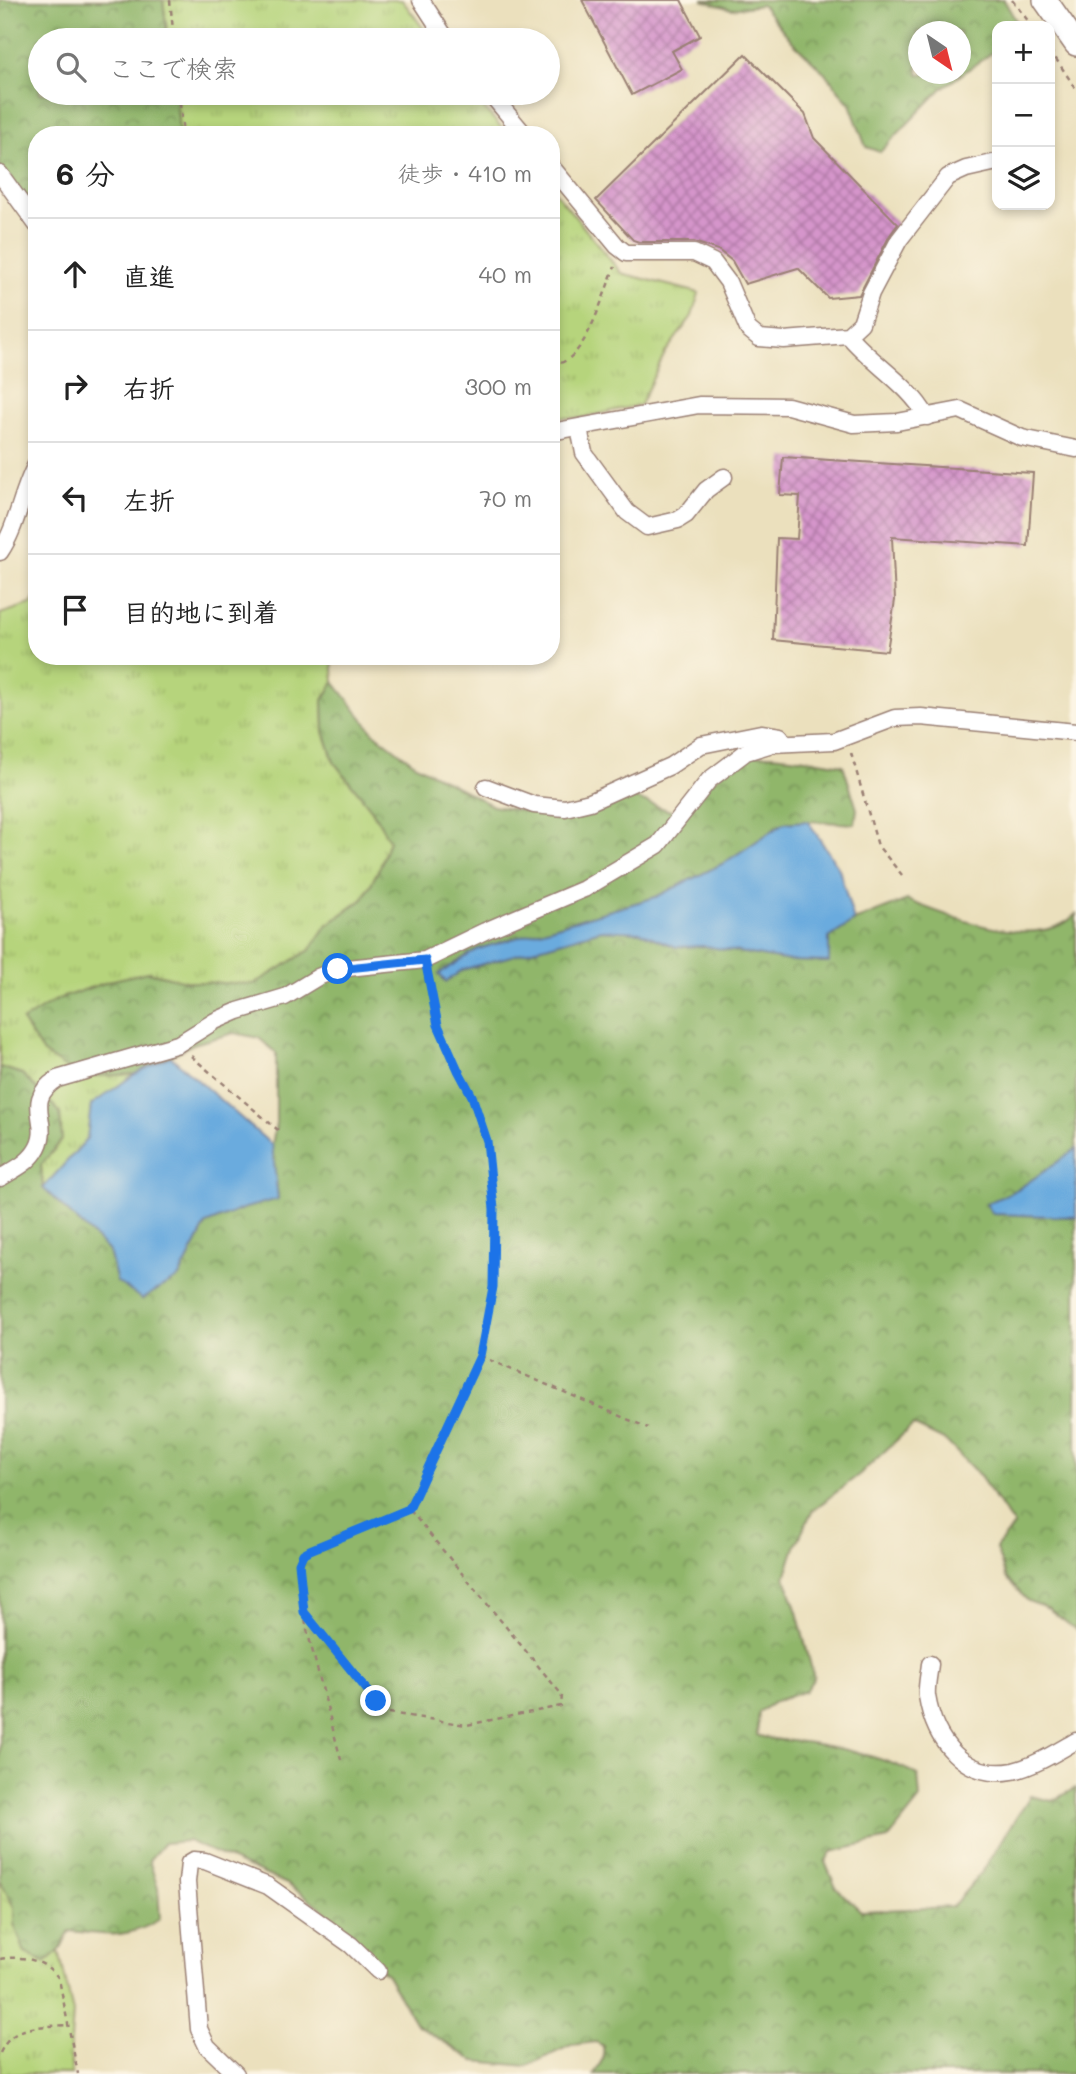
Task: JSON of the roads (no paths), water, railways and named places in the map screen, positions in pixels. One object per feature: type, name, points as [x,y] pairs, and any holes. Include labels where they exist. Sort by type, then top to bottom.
[{"type":"highway","points":[[1045,0],[1076,44]]},
{"type":"street","points":[[421,0],[439,28]]},
{"type":"street","points":[[500,105],[518,126]]},
{"type":"street","points":[[560,177],[624,252],[639,255],[694,253],[713,262],[728,282],[748,329],[759,338],[784,340],[848,335],[861,323],[871,293],[899,240],[948,177],[992,163]]},
{"type":"street","points":[[0,174],[28,213]]},
{"type":"street","points":[[848,335],[860,350],[919,402],[927,417]]},
{"type":"street","points":[[560,431],[699,405],[788,406],[854,424],[897,422],[960,410],[1022,438],[1076,449]]},
{"type":"street","points":[[579,428],[584,453],[627,512],[647,527],[678,520],[706,489],[724,477]]},
{"type":"street","points":[[0,552],[7,542],[28,479]]},
{"type":"street","points":[[0,1178],[25,1163],[36,1151],[43,1133],[39,1103],[44,1087],[57,1079],[178,1044],[215,1021],[285,997],[318,977],[338,969],[425,960],[608,877],[658,845],[709,780],[746,752],[772,744],[834,741],[895,718],[920,717],[1076,732]]},
{"type":"street","points":[[486,787],[534,805],[565,808],[590,802],[670,766],[701,745],[761,733],[780,736],[785,743]]},
{"type":"street","points":[[930,1664],[927,1694],[937,1733],[963,1762],[978,1769],[1012,1771],[1029,1766],[1076,1741]]},
{"type":"street","points":[[236,2074],[207,2046],[200,2029],[187,1882],[189,1863],[194,1860],[205,1861],[268,1886],[351,1945],[378,1971]]},
{"type":"water","points":[[808,821],[839,869],[854,921],[829,938],[829,962],[790,961],[704,946],[676,947],[640,932],[601,930],[462,970],[446,982],[439,974],[478,949],[656,897],[724,863],[784,823]]},
{"type":"water","points":[[170,1056],[272,1145],[278,1199],[242,1209],[206,1224],[179,1277],[142,1299],[117,1282],[109,1251],[43,1188],[87,1139],[91,1105],[135,1074]]},
{"type":"water","points":[[1076,1149],[1076,1217],[993,1214],[986,1204],[1020,1188]]}]
